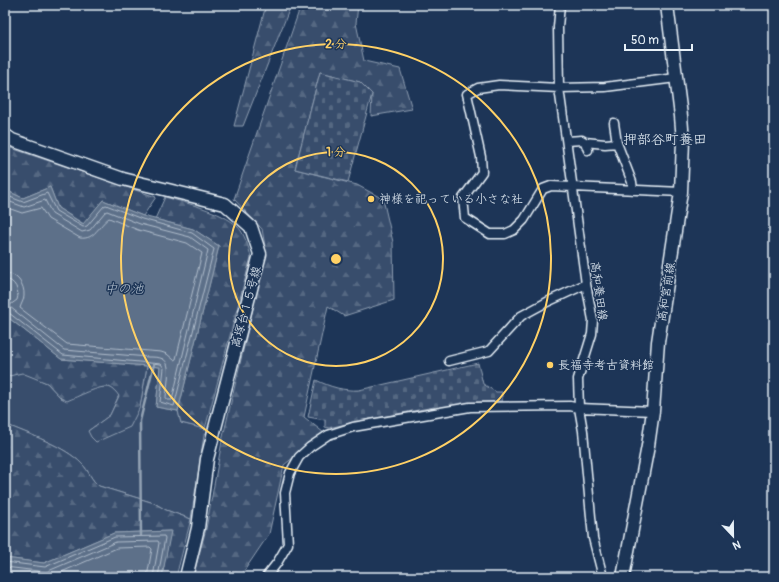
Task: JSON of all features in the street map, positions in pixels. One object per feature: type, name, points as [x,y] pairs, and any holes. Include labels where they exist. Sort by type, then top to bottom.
[{"type":"street","name":"高和養田線","points":[[560,5],[558,27],[560,88],[586,284],[593,320],[592,334],[578,379],[579,408],[583,431],[593,538],[603,577]]},
{"type":"street","name":"高和宮前線","points":[[623,577],[648,446],[653,411],[658,342],[681,192],[683,141],[667,5]]},
{"type":"street","points":[[676,78],[605,87],[560,88],[499,86],[478,88],[467,94],[481,157],[482,172],[463,198],[465,218],[490,234],[506,234],[514,230],[524,220],[542,189],[551,186],[681,192]]},
{"type":"street","points":[[614,122],[618,143],[632,182],[633,190]]},
{"type":"street","name":"高塚台１５号線","points":[[5,135],[12,140],[123,179],[225,204],[251,227],[260,254],[207,459],[198,528],[186,577]]},
{"type":"street","points":[[567,141],[582,140],[587,146],[618,143]]},
{"type":"street","points":[[449,361],[489,351],[521,316],[586,284]]},
{"type":"street","points":[[266,577],[277,563],[288,544],[285,493],[290,474],[299,457],[310,447],[328,435],[354,427],[470,407],[570,406],[579,408],[653,411]]},
{"type":"green space","points":[[266,5],[291,5],[243,126],[234,126]]},
{"type":"green space","points":[[301,5],[358,5],[356,23],[364,61],[400,69],[412,109],[371,116],[372,94],[360,82],[320,72],[295,169],[357,185],[383,199],[393,242],[394,300],[344,316],[328,306],[304,417],[324,433],[284,465],[269,534],[240,577],[193,577],[206,529],[222,441],[266,252],[262,229],[234,199]]},
{"type":"green space","points":[[320,72],[360,82],[372,94],[348,182],[295,169]]},
{"type":"green space","points":[[5,146],[156,197],[143,216],[103,200],[84,224],[58,208],[50,187],[23,198],[5,190]]},
{"type":"green space","points":[[165,197],[203,208],[230,221],[242,232],[248,245],[251,257],[205,429],[181,423],[178,411],[219,246],[193,229],[155,219]]},
{"type":"green space","points":[[5,315],[61,359],[147,366],[140,407],[130,427],[96,442],[91,437],[88,431],[110,415],[119,396],[109,387],[94,389],[67,401],[61,398],[47,383],[22,373],[5,377]]},
{"type":"green space","points":[[478,363],[483,384],[496,392],[502,392],[502,401],[467,403],[435,409],[434,407],[329,428],[325,427],[325,420],[308,417],[316,380],[337,388],[359,390]]},
{"type":"green space","points":[[147,366],[160,367],[156,407],[178,411],[181,423],[205,429],[191,519],[166,510],[154,503],[99,486],[82,464],[66,452],[46,441],[5,424],[5,377],[22,372],[47,383],[61,398],[99,388],[112,388],[119,395],[110,415],[88,431],[140,407]]},
{"type":"green space","points":[[5,424],[46,441],[66,452],[82,464],[99,486],[154,503],[166,510],[191,519],[176,577],[162,577],[170,531],[114,533],[44,563],[5,558]]},
{"type":"water","name":"中の池","points":[[50,187],[58,208],[83,224],[103,200],[143,216],[193,229],[219,246],[178,411],[156,407],[160,367],[61,359],[5,315],[5,296],[9,295],[5,284],[5,190],[23,198]]},
{"type":"water","points":[[171,531],[162,577],[5,577],[5,558],[44,563],[114,533]]},
{"type":"waterway","points":[[141,535],[140,421],[154,364]]},
{"type":"place","name":"神様を祀っている小さな社","points":[[371,199]]},
{"type":"place","name":"長福寺考古資料館","points":[[550,365]]},
{"type":"district","name":"押部谷町養田","points":[[665,139]]}]
